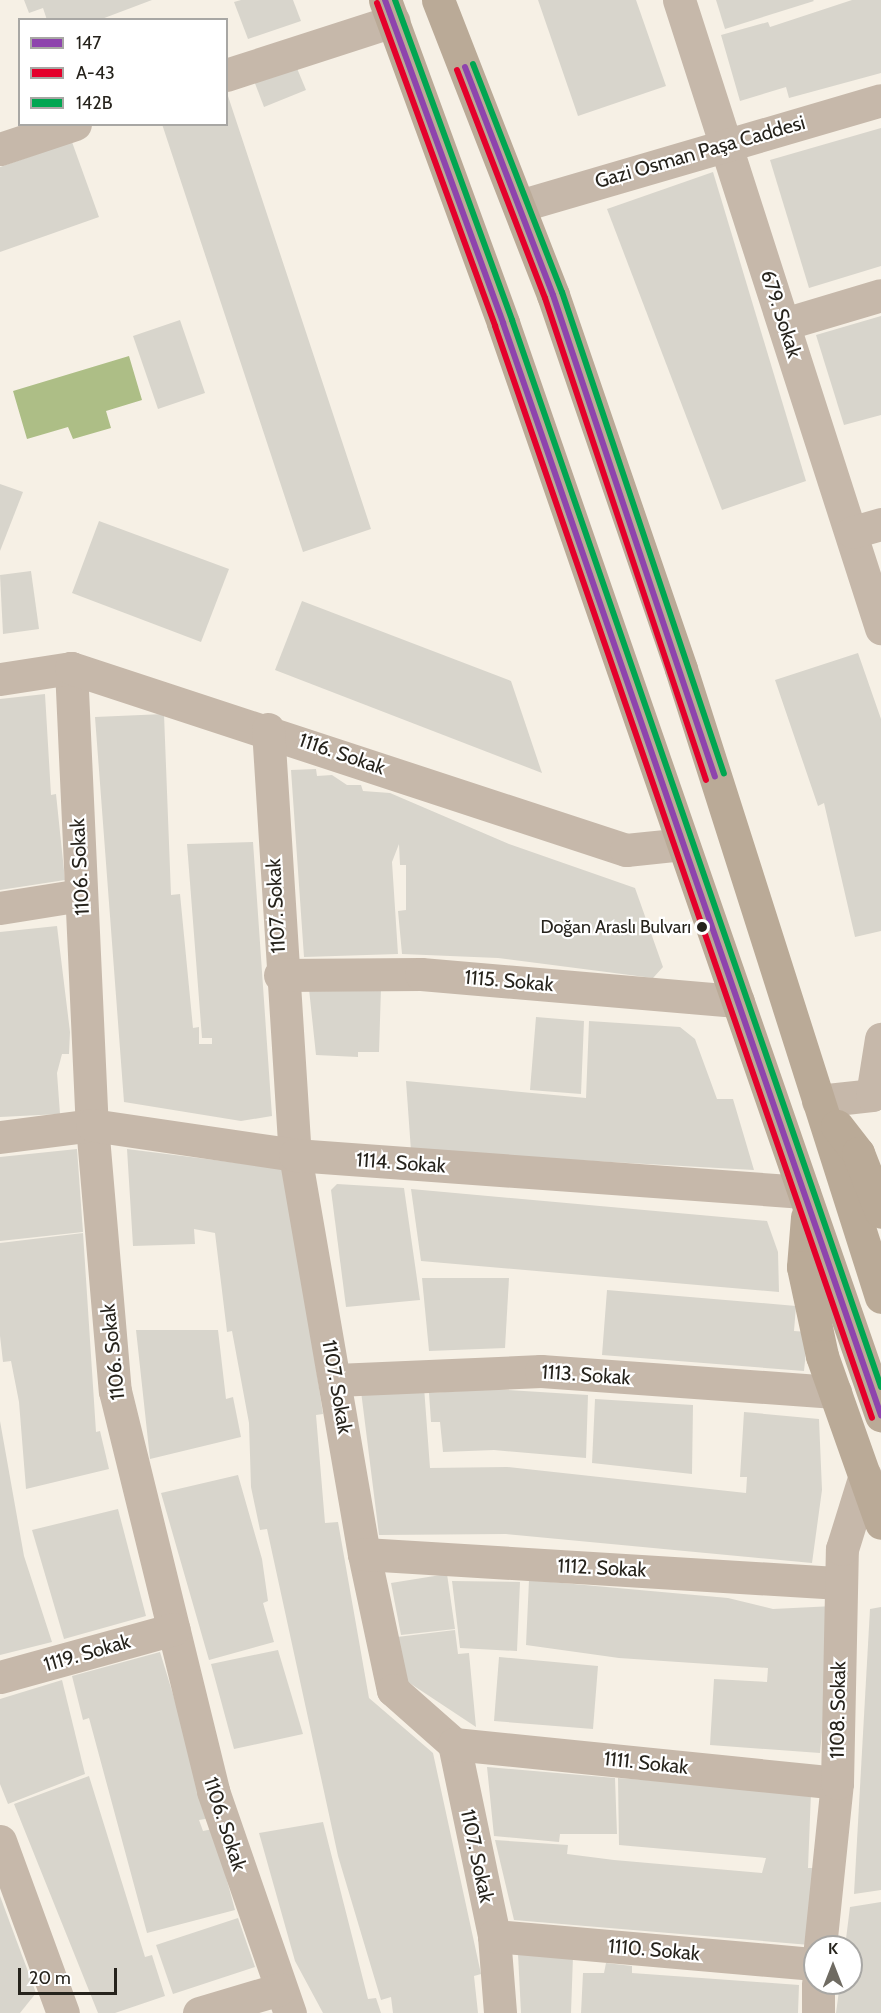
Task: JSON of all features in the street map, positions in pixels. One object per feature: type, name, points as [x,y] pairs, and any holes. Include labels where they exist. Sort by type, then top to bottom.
[{"type":"main road","points":[[438,0],[519,206],[681,669],[881,1297]]},
{"type":"main road","points":[[389,10],[738,1001],[881,1415]]},
{"type":"main road","points":[[818,1101],[858,1153],[881,1212]]},
{"type":"main road","points":[[806,1198],[803,1267],[835,1392],[881,1522]]},
{"type":"street","name":"679. Sokak","points":[[679,0],[784,324],[867,528],[881,628]]},
{"type":"street","points":[[228,74],[389,10]]},
{"type":"street","name":"Gazi Osman Paşa Caddesi","points":[[519,206],[726,143],[881,100]]},
{"type":"street","points":[[0,149],[69,126]]},
{"type":"street","points":[[784,324],[881,295]]},
{"type":"street","name":"1116. Sokak","points":[[0,679],[71,668],[268,729],[626,850],[683,844]]},
{"type":"street","name":"1106. Sokak","points":[[71,668],[92,1125],[115,1392],[213,1791],[285,2001]]},
{"type":"street","name":"1107. Sokak","points":[[268,729],[280,975],[295,1155],[336,1380],[364,1554],[393,1690],[454,1743],[494,1936],[500,2013]]},
{"type":"street","points":[[0,908],[81,895]]},
{"type":"street","name":"1115. Sokak","points":[[280,975],[421,974],[738,1001]]},
{"type":"street","points":[[818,1101],[876,1094],[881,1040]]},
{"type":"street","name":"1114. Sokak","points":[[0,1137],[92,1125],[295,1155],[806,1198]]},
{"type":"street","name":"1113. Sokak","points":[[336,1380],[541,1371],[835,1392]]},
{"type":"street","name":"1108. Sokak","points":[[821,1935],[837,1783],[842,1549],[865,1476]]},
{"type":"street","name":"1112. Sokak","points":[[364,1554],[840,1583]]},
{"type":"street","name":"1119. Sokak","points":[[0,1677],[174,1629]]},
{"type":"street","name":"1111. Sokak","points":[[454,1743],[837,1783]]},
{"type":"street","points":[[0,1841],[63,2013]]},
{"type":"street","name":"1110. Sokak","points":[[494,1936],[803,1963]]},
{"type":"street","points":[[818,1995],[818,2013]]},
{"type":"street","points":[[200,2013],[285,2001]]},
{"type":"shaded area","points":[[129,356],[142,400],[106,411],[111,428],[73,439],[68,427],[27,439],[13,391]]},
{"type":"building","points":[[24,0],[152,0],[104,18],[46,18],[43,8],[29,13]]},
{"type":"building","points":[[293,0],[301,21],[248,39],[234,2]]},
{"type":"building","points":[[538,0],[636,0],[666,86],[578,116]]},
{"type":"building","points":[[716,0],[813,0],[814,1],[725,29]]},
{"type":"building","points":[[852,0],[881,0],[881,73],[789,98],[786,87],[740,101],[721,35],[768,22],[770,27]]},
{"type":"building","points":[[294,61],[306,90],[264,107],[253,78]]},
{"type":"building","points":[[228,96],[371,529],[303,552],[163,126],[228,126]]},
{"type":"building","points":[[881,128],[881,266],[809,288],[770,160]]},
{"type":"building","points":[[72,142],[99,217],[0,252],[0,167]]},
{"type":"building","points":[[713,172],[806,481],[722,510],[607,209]]},
{"type":"building","points":[[881,316],[881,415],[844,425],[816,335]]},
{"type":"building","points":[[180,320],[205,393],[158,409],[133,336]]},
{"type":"building","points":[[0,484],[23,492],[0,551]]},
{"type":"building","points":[[99,521],[229,569],[201,642],[72,593]]},
{"type":"building","points":[[31,571],[39,629],[3,634],[0,575]]},
{"type":"building","points":[[302,601],[511,681],[542,773],[275,670]]},
{"type":"building","points":[[858,653],[881,719],[881,931],[855,937],[824,803],[818,806],[775,680]]},
{"type":"building","points":[[45,694],[51,795],[56,794],[65,880],[0,890],[0,699]]},
{"type":"building","points":[[164,714],[171,895],[180,894],[193,1028],[199,1027],[199,1044],[212,1044],[212,1038],[202,1038],[187,844],[253,842],[272,1116],[241,1121],[124,1102],[95,717]]},
{"type":"building","points":[[316,769],[317,776],[332,775],[347,785],[361,785],[363,791],[390,793],[509,844],[635,888],[663,967],[653,978],[498,958],[402,954],[398,911],[406,910],[406,865],[400,865],[399,844],[392,862],[398,954],[304,957],[291,770]]},
{"type":"building","points":[[57,926],[70,1032],[69,1054],[62,1054],[57,1073],[60,1114],[0,1117],[0,932]]},
{"type":"building","points":[[381,988],[379,1052],[358,1052],[358,1057],[316,1055],[309,989]]},
{"type":"building","points":[[536,1017],[584,1021],[581,1094],[530,1090]]},
{"type":"building","points":[[589,1021],[680,1027],[695,1039],[717,1099],[733,1099],[754,1170],[411,1151],[406,1081],[586,1098]]},
{"type":"building","points":[[77,1149],[83,1232],[0,1241],[0,1157]]},
{"type":"building","points":[[127,1149],[286,1169],[323,1414],[316,1415],[325,1523],[338,1522],[369,1698],[433,1753],[481,1974],[474,1976],[478,2013],[393,2013],[391,1997],[381,2000],[338,1856],[267,1529],[260,1530],[251,1487],[249,1423],[232,1331],[227,1332],[215,1233],[194,1229],[195,1244],[133,1246]]},
{"type":"building","points":[[337,1184],[404,1188],[420,1300],[346,1307],[331,1190]]},
{"type":"building","points":[[411,1189],[767,1221],[778,1252],[779,1292],[421,1261]]},
{"type":"building","points":[[83,1233],[96,1432],[100,1431],[109,1469],[26,1489],[19,1402],[11,1361],[3,1362],[0,1336],[0,1243]]},
{"type":"building","points":[[422,1278],[509,1278],[505,1348],[429,1351]]},
{"type":"building","points":[[607,1290],[796,1306],[794,1331],[808,1332],[804,1371],[602,1355]]},
{"type":"building","points":[[136,1330],[218,1330],[226,1399],[233,1397],[241,1437],[150,1459]]},
{"type":"building","points":[[424,1387],[430,1468],[507,1467],[746,1493],[747,1477],[740,1477],[744,1412],[819,1419],[822,1490],[812,1563],[506,1534],[379,1535],[361,1391]]},
{"type":"building","points":[[494,1389],[588,1395],[586,1458],[494,1450],[443,1452],[440,1422],[431,1422],[429,1393]]},
{"type":"building","points":[[595,1399],[693,1405],[692,1474],[592,1463]]},
{"type":"building","points":[[0,1421],[24,1556],[52,1642],[0,1655]]},
{"type":"building","points":[[238,1475],[262,1559],[268,1601],[263,1603],[274,1642],[209,1660],[161,1493]]},
{"type":"building","points":[[118,1509],[146,1616],[64,1639],[32,1530]]},
{"type":"building","points":[[447,1574],[455,1629],[401,1635],[391,1583]]},
{"type":"building","points":[[529,1580],[728,1598],[773,1609],[834,1606],[820,1753],[710,1745],[714,1679],[767,1682],[768,1668],[619,1658],[526,1645]]},
{"type":"building","points":[[452,1581],[520,1582],[517,1651],[460,1648]]},
{"type":"building","points":[[881,1607],[881,1890],[854,1894],[870,1609]]},
{"type":"building","points":[[455,1630],[458,1654],[469,1653],[476,1727],[402,1678],[397,1637]]},
{"type":"building","points":[[278,1650],[303,1734],[234,1749],[211,1664]]},
{"type":"building","points":[[160,1652],[211,1818],[199,1820],[203,1831],[213,1829],[235,1910],[147,1933],[89,1718],[83,1720],[72,1676]]},
{"type":"building","points":[[499,1657],[598,1666],[593,1729],[494,1721]]},
{"type":"building","points":[[62,1680],[85,1774],[8,1804],[0,1784],[0,1699]]},
{"type":"building","points":[[487,1767],[615,1778],[617,1834],[560,1834],[559,1842],[494,1836]]},
{"type":"building","points":[[89,1776],[145,1957],[152,1955],[165,1996],[115,2013],[98,2013],[14,1804]]},
{"type":"building","points":[[618,1778],[811,1792],[808,1868],[816,1868],[811,1935],[803,1935],[803,1944],[514,1920],[495,1840],[568,1845],[567,1854],[614,1860],[762,1873],[766,1858],[619,1845]]},
{"type":"building","points":[[323,1822],[368,1999],[376,1998],[381,2013],[323,2013],[295,1961],[259,1833]]},
{"type":"building","points":[[0,1896],[36,1993],[20,2013],[0,2013]]},
{"type":"building","points":[[881,1902],[881,2013],[836,2013],[838,1995],[863,1995],[863,1935],[846,1935],[850,1907]]},
{"type":"building","points":[[238,1918],[255,1967],[173,1994],[156,1945]]},
{"type":"building","points":[[518,1954],[573,1956],[571,2013],[521,2013]]},
{"type":"building","points":[[606,1963],[632,1966],[632,1973],[799,1985],[798,2013],[581,2013],[583,1973],[604,1973]]},
{"type":"transit line","name":"147","points":[[385,0],[503,323],[881,1415]]},
{"type":"transit line","name":"142B","points":[[395,0],[512,320],[881,1387]]},
{"type":"transit line","name":"A-43","points":[[377,3],[495,326],[872,1418]]},
{"type":"transit line","name":"142B","points":[[473,64],[562,292],[724,774]]},
{"type":"transit line","name":"147","points":[[465,67],[553,295],[715,777]]},
{"type":"transit line","name":"A-43","points":[[457,70],[545,298],[706,780]]},
{"type":"place","name":"Doğan Araslı Bulvarı","points":[[702,927]]}]
